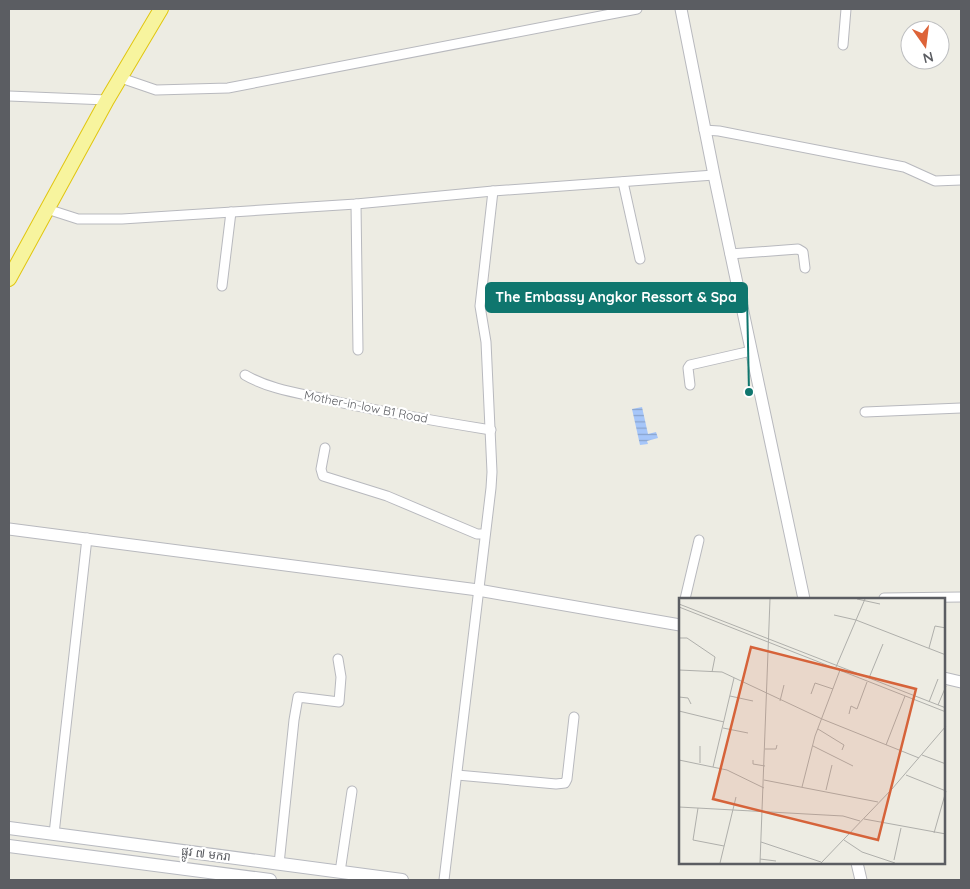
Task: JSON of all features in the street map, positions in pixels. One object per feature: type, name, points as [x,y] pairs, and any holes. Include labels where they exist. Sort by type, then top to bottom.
[{"type":"highway","points":[[9,279],[160,9]]},
{"type":"main road","name":"ផ្លូវ ៧ មករា","points":[[9,828],[402,880]]},
{"type":"main road","name":"ផ្លូវ ៧ មករា","points":[[9,846],[270,880]]},
{"type":"street","points":[[121,78],[156,90],[228,88],[637,9]]},
{"type":"street","points":[[681,9],[704,130],[804,598]]},
{"type":"street","points":[[843,45],[846,9]]},
{"type":"street","points":[[9,96],[108,100]]},
{"type":"street","points":[[704,130],[719,131],[904,167],[935,181],[961,180]]},
{"type":"street","points":[[47,209],[78,219],[122,219],[356,204],[494,191],[714,175]]},
{"type":"street","points":[[624,182],[640,259]]},
{"type":"street","points":[[444,880],[492,480],[486,342],[480,306],[494,191]]},
{"type":"street","points":[[356,204],[358,350]]},
{"type":"street","points":[[222,286],[231,212]]},
{"type":"street","points":[[730,254],[798,249],[803,252],[805,268]]},
{"type":"street","points":[[690,385],[688,368],[690,365],[752,351]]},
{"type":"street","name":"Mother-in-low B1 Road","points":[[245,375],[256,382],[282,390],[386,413],[491,430]]},
{"type":"street","points":[[866,412],[961,408]]},
{"type":"street","points":[[325,448],[321,469],[323,476],[387,496],[476,534],[485,534]]},
{"type":"street","points":[[9,529],[478,590],[679,624]]},
{"type":"street","points":[[54,834],[87,538]]},
{"type":"street","points":[[686,598],[699,540]]},
{"type":"street","points":[[884,598],[961,596]]},
{"type":"street","points":[[279,864],[298,697],[339,702],[341,677],[338,659]]},
{"type":"street","points":[[945,678],[961,682]]},
{"type":"street","points":[[457,774],[556,784],[565,783],[574,717]]},
{"type":"street","points":[[340,872],[344,834],[352,791]]},
{"type":"street","points":[[857,864],[861,880]]},
{"type":"water","points":[[642,407],[648,434],[656,432],[658,438],[647,441],[648,444],[640,445],[632,409]]},
{"type":"place","name":"The Embassy Angkor Ressort & Spa","points":[[749,392]]}]
